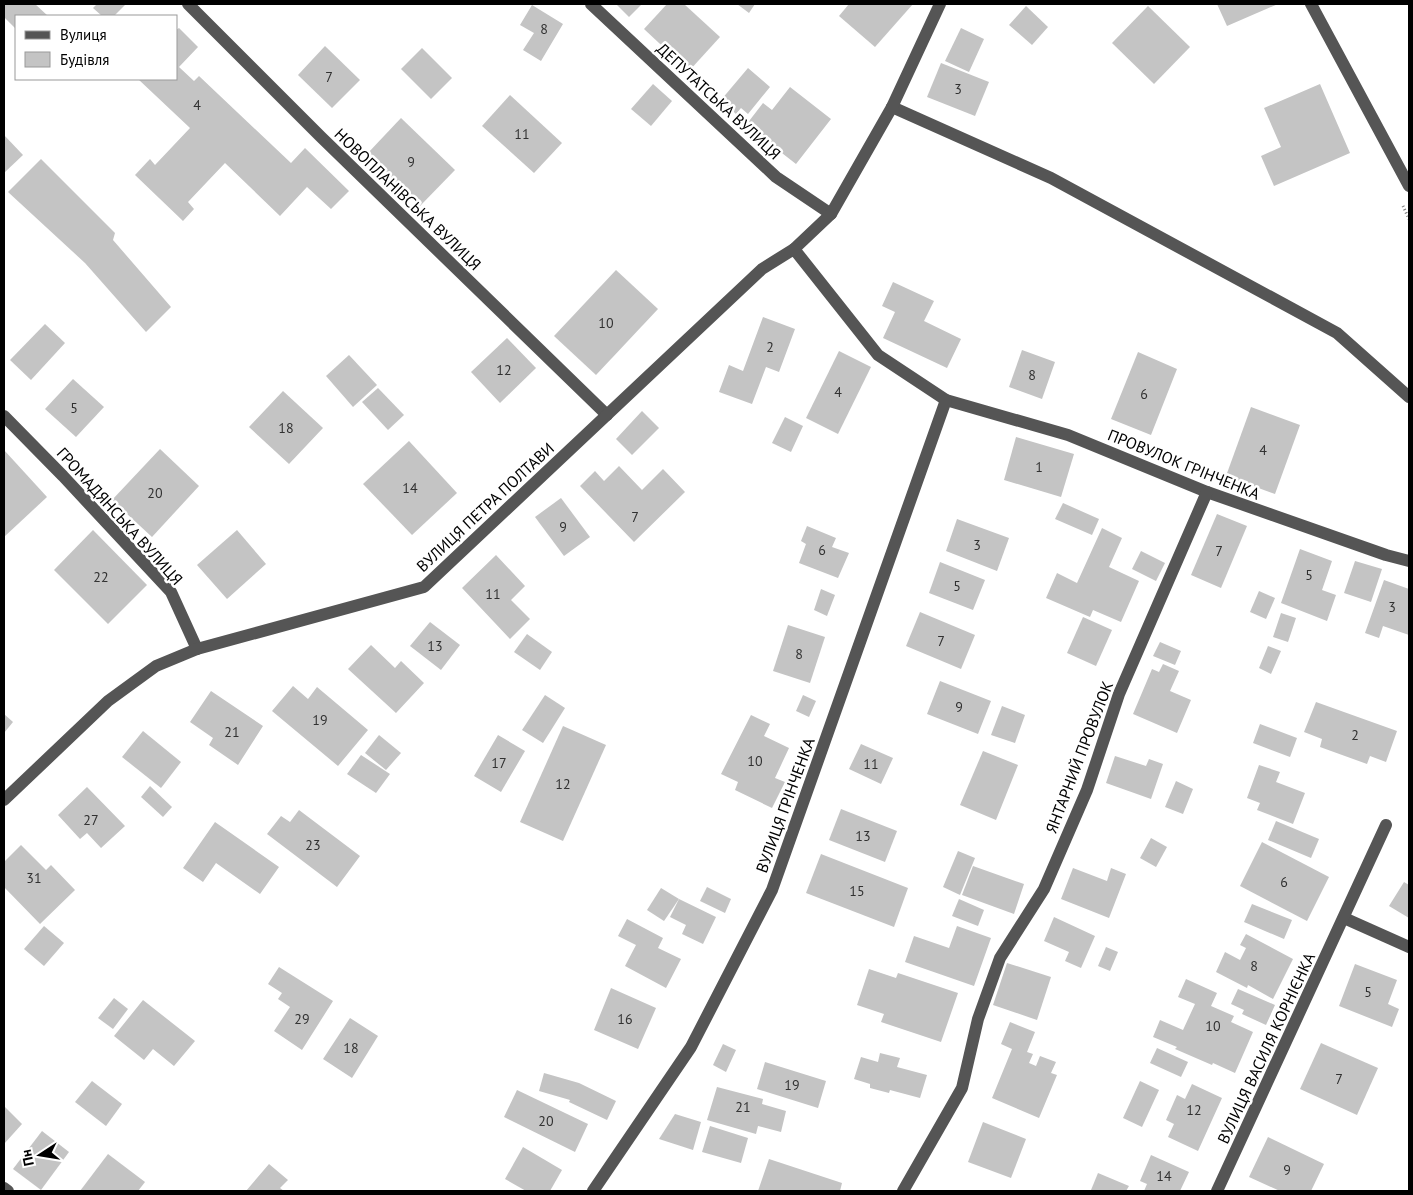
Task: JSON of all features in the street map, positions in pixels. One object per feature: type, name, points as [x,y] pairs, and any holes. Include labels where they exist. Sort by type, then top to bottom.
[{"type":"street","name":"НОВОПЛАНІВСЬКА ВУЛИЦЯ","points":[[188,4],[321,137],[607,414]]},
{"type":"street","name":"ДЕПУТАТСЬКА ВУЛИЦЯ","points":[[591,4],[776,177],[830,214]]},
{"type":"street","points":[[1312,4],[1409,186]]},
{"type":"street","name":"ВУЛИЦЯ ПЕТРА ПОЛТАВИ","points":[[4,800],[108,700],[156,666],[197,649],[424,587],[762,269],[794,248],[830,214],[892,107],[939,5]]},
{"type":"street","points":[[892,107],[1051,178],[1337,333],[1409,397]]},
{"type":"street","points":[[794,248],[878,355],[946,400]]},
{"type":"street","name":"ПРОВУЛОК ГРІНЧЕНКА","points":[[946,400],[1068,435],[1207,492],[1386,555],[1409,561]]},
{"type":"street","name":"ВУЛИЦЯ ГРІНЧЕНКА","points":[[593,1191],[691,1046],[772,890],[946,400]]},
{"type":"street","name":"ГРОМАДЯНСЬКА ВУЛИЦЯ","points":[[4,416],[63,476],[171,592],[197,649]]},
{"type":"street","name":"ЯНТАРНИЙ ПРОВУЛОК","points":[[903,1191],[962,1088],[978,1019],[1000,958],[1044,889],[1087,790],[1119,694],[1207,492]]},
{"type":"street","name":"ВУЛИЦЯ ВАСИЛЯ КОРНІЄНКА","points":[[1217,1191],[1386,825]]},
{"type":"street","points":[[1344,918],[1409,947]]},
{"type":"street","points":[[4,1188],[8,1191]]},
{"type":"building","points":[[4,4],[35,4],[47,15],[15,15],[15,28],[4,17]]},
{"type":"building","points":[[97,4],[126,4],[115,15],[101,15],[93,8]]},
{"type":"building","points":[[616,4],[642,4],[629,17]]},
{"type":"building","points":[[667,4],[684,4],[720,37],[689,71],[644,29]]},
{"type":"building","points":[[737,4],[755,4],[749,13]]},
{"type":"building","points":[[849,4],[913,4],[875,47],[839,16]]},
{"type":"building","points":[[1217,4],[1278,4],[1227,26]]},
{"type":"building","points":[[532,5],[563,24],[541,61],[523,50],[534,33],[520,25]]},
{"type":"building","points":[[1026,6],[1048,27],[1032,45],[1009,25]]},
{"type":"building","points":[[1148,6],[1190,47],[1154,84],[1112,43]]},
{"type":"building","points":[[961,28],[984,39],[969,72],[945,61]]},
{"type":"building","points":[[178,29],[198,47],[179,67],[194,81],[199,76],[291,163],[305,148],[349,191],[331,209],[307,187],[280,216],[225,163],[188,202],[194,209],[183,221],[135,175],[150,159],[155,165],[190,128],[139,80],[178,80]]},
{"type":"building","points":[[325,46],[360,80],[332,108],[298,75]]},
{"type":"building","points":[[422,48],[452,78],[431,99],[401,69]]},
{"type":"building","points":[[941,63],[989,82],[975,116],[927,97]]},
{"type":"building","points":[[748,68],[770,87],[748,114],[741,108],[736,114],[721,100]]},
{"type":"building","points":[[653,84],[672,101],[651,126],[631,109]]},
{"type":"building","points":[[1320,84],[1350,153],[1274,186],[1261,156],[1281,147],[1264,108]]},
{"type":"building","points":[[790,87],[831,119],[796,164],[746,125],[763,103],[772,110]]},
{"type":"building","points":[[510,95],[562,143],[534,173],[482,126]]},
{"type":"building","points":[[401,118],[455,170],[420,206],[367,154]]},
{"type":"building","points":[[4,135],[23,155],[4,173]]},
{"type":"building","points":[[41,159],[115,233],[113,240],[171,307],[146,332],[85,263],[8,192]]},
{"type":"building","points":[[616,270],[658,309],[596,375],[554,336]]},
{"type":"building","points":[[893,282],[934,301],[924,321],[961,339],[947,368],[883,338],[895,312],[882,306]]},
{"type":"building","points":[[763,317],[795,329],[779,372],[766,367],[752,404],[719,392],[729,365],[743,371]]},
{"type":"building","points":[[45,324],[65,343],[31,380],[10,360]]},
{"type":"building","points":[[507,338],[536,368],[500,403],[471,372]]},
{"type":"building","points":[[1022,350],[1055,362],[1042,399],[1009,387]]},
{"type":"building","points":[[839,351],[871,367],[838,434],[806,418]]},
{"type":"building","points":[[1138,352],[1177,369],[1151,435],[1111,419]]},
{"type":"building","points":[[349,355],[377,385],[353,407],[326,376]]},
{"type":"building","points":[[73,379],[104,407],[76,437],[45,409]]},
{"type":"building","points":[[378,388],[404,415],[388,430],[362,402]]},
{"type":"building","points":[[283,391],[323,428],[289,464],[249,427]]},
{"type":"building","points":[[1251,407],[1300,425],[1275,494],[1226,476]]},
{"type":"building","points":[[642,411],[659,428],[632,455],[616,439]]},
{"type":"building","points":[[785,417],[803,426],[791,452],[772,443]]},
{"type":"building","points":[[1016,437],[1074,454],[1061,497],[1004,480]]},
{"type":"building","points":[[409,441],[457,493],[412,535],[363,484]]},
{"type":"building","points":[[160,449],[199,486],[152,537],[112,500]]},
{"type":"building","points":[[4,450],[47,497],[4,537]]},
{"type":"building","points":[[619,466],[642,490],[663,469],[685,492],[634,542],[580,486],[595,471],[604,481]]},
{"type":"building","points":[[561,498],[590,537],[564,556],[535,517]]},
{"type":"building","points":[[1063,503],[1099,519],[1092,535],[1055,519]]},
{"type":"building","points":[[1217,514],[1247,526],[1221,588],[1191,575]]},
{"type":"building","points":[[957,519],[1009,538],[997,571],[946,551]]},
{"type":"building","points":[[807,526],[836,538],[832,547],[849,553],[838,578],[799,563],[806,544],[801,541]]},
{"type":"building","points":[[1102,528],[1122,538],[1109,567],[1139,581],[1121,622],[1093,610],[1090,617],[1046,598],[1057,573],[1077,583]]},
{"type":"building","points":[[93,530],[147,585],[108,624],[54,570]]},
{"type":"building","points":[[237,530],[266,564],[227,599],[197,565]]},
{"type":"building","points":[[1300,549],[1332,561],[1322,590],[1336,595],[1327,621],[1281,603]]},
{"type":"building","points":[[1141,551],[1165,563],[1156,581],[1132,569]]},
{"type":"building","points":[[496,555],[525,586],[511,600],[530,619],[510,639],[462,588]]},
{"type":"building","points":[[1355,561],[1382,569],[1371,602],[1344,593]]},
{"type":"building","points":[[940,562],[985,580],[973,610],[929,593]]},
{"type":"building","points":[[1384,580],[1409,589],[1409,635],[1383,626],[1379,638],[1365,633]]},
{"type":"building","points":[[821,589],[835,595],[827,616],[814,610]]},
{"type":"building","points":[[1259,591],[1275,598],[1266,619],[1250,612]]},
{"type":"building","points":[[920,612],[975,635],[961,669],[906,646]]},
{"type":"building","points":[[1281,613],[1296,618],[1288,642],[1273,637]]},
{"type":"building","points":[[1083,617],[1112,630],[1096,666],[1067,653]]},
{"type":"building","points":[[430,622],[460,645],[441,670],[410,646]]},
{"type":"building","points":[[788,625],[825,637],[810,683],[773,671]]},
{"type":"building","points":[[527,634],[552,652],[540,670],[514,652]]},
{"type":"building","points":[[1160,642],[1181,651],[1175,665],[1153,656]]},
{"type":"building","points":[[371,645],[395,668],[401,661],[424,683],[396,713],[348,669]]},
{"type":"building","points":[[1268,646],[1281,651],[1271,674],[1259,668]]},
{"type":"building","points":[[1163,664],[1179,671],[1170,691],[1191,700],[1177,733],[1133,714],[1152,669],[1159,672]]},
{"type":"building","points":[[940,681],[991,701],[978,734],[927,714]]},
{"type":"building","points":[[293,686],[308,699],[317,687],[368,730],[338,766],[272,711]]},
{"type":"building","points":[[211,691],[263,726],[238,765],[209,745],[213,738],[190,722]]},
{"type":"building","points":[[545,695],[565,708],[543,743],[522,730]]},
{"type":"building","points":[[803,695],[816,701],[809,717],[796,711]]},
{"type":"building","points":[[1316,702],[1397,731],[1386,762],[1370,756],[1367,764],[1320,747],[1322,739],[1304,732]]},
{"type":"building","points":[[1002,706],[1025,715],[1015,743],[991,735]]},
{"type":"building","points":[[4,714],[13,722],[4,733]]},
{"type":"building","points":[[751,715],[770,724],[764,736],[789,748],[775,778],[785,782],[772,808],[735,790],[738,782],[721,774]]},
{"type":"building","points":[[1260,724],[1297,738],[1290,757],[1253,743]]},
{"type":"building","points":[[563,726],[606,745],[563,841],[520,822]]},
{"type":"building","points":[[143,731],[181,762],[161,788],[122,757]]},
{"type":"building","points":[[379,735],[401,753],[386,770],[365,753]]},
{"type":"building","points":[[498,735],[525,751],[501,792],[474,776]]},
{"type":"building","points":[[861,744],[893,758],[881,784],[849,769]]},
{"type":"building","points":[[983,751],[1018,765],[996,820],[960,805]]},
{"type":"building","points":[[361,755],[390,774],[376,793],[347,774]]},
{"type":"building","points":[[1115,756],[1146,766],[1149,759],[1163,764],[1151,799],[1106,783]]},
{"type":"building","points":[[1259,765],[1280,772],[1276,782],[1305,793],[1293,824],[1257,810],[1260,803],[1247,798]]},
{"type":"building","points":[[1176,781],[1193,789],[1183,814],[1165,807]]},
{"type":"building","points":[[150,786],[172,807],[163,817],[141,797]]},
{"type":"building","points":[[87,787],[125,826],[101,848],[87,833],[80,839],[58,815]]},
{"type":"building","points":[[841,809],[897,831],[885,862],[829,840]]},
{"type":"building","points":[[299,810],[360,856],[337,887],[267,834],[281,816],[290,822]]},
{"type":"building","points":[[1276,821],[1319,839],[1311,858],[1268,840]]},
{"type":"building","points":[[215,822],[279,867],[260,894],[216,863],[203,882],[183,868]]},
{"type":"building","points":[[1151,838],[1167,847],[1156,867],[1140,858]]},
{"type":"building","points":[[1262,842],[1329,877],[1307,921],[1240,886]]},
{"type":"building","points":[[21,845],[46,870],[51,865],[75,890],[40,924],[4,887],[4,862]]},
{"type":"building","points":[[958,851],[975,858],[960,895],[943,887]]},
{"type":"building","points":[[821,854],[908,888],[894,927],[806,893]]},
{"type":"building","points":[[973,866],[1024,884],[1014,914],[962,895]]},
{"type":"building","points":[[1073,868],[1107,881],[1111,868],[1126,874],[1109,918],[1061,899]]},
{"type":"building","points":[[1404,882],[1409,885],[1409,918],[1389,906]]},
{"type":"building","points":[[707,887],[731,899],[725,913],[700,901]]},
{"type":"building","points":[[661,888],[679,899],[664,921],[647,910]]},
{"type":"building","points":[[679,899],[716,917],[703,944],[682,934],[686,925],[670,917]]},
{"type":"building","points":[[959,899],[984,910],[978,926],[952,916]]},
{"type":"building","points":[[1252,904],[1292,920],[1284,939],[1244,922]]},
{"type":"building","points":[[1054,917],[1095,936],[1081,968],[1065,961],[1069,952],[1044,941]]},
{"type":"building","points":[[627,919],[663,938],[658,948],[681,959],[666,988],[625,966],[636,945],[618,936]]},
{"type":"building","points":[[44,926],[64,943],[44,966],[24,949]]},
{"type":"building","points":[[957,926],[991,938],[974,986],[905,962],[914,936],[949,948]]},
{"type":"building","points":[[1246,934],[1293,959],[1273,999],[1248,985],[1247,988],[1216,972],[1225,952],[1240,960],[1246,948],[1240,945]]},
{"type":"building","points":[[1106,947],[1118,952],[1110,971],[1098,966]]},
{"type":"building","points":[[1007,963],[1051,977],[1037,1020],[993,1005]]},
{"type":"building","points":[[1355,964],[1397,980],[1388,1004],[1399,1009],[1392,1027],[1339,1006]]},
{"type":"building","points":[[279,967],[333,1001],[302,1050],[274,1031],[290,1007],[278,999],[282,993],[268,984]]},
{"type":"building","points":[[869,969],[896,978],[898,973],[958,993],[941,1042],[881,1022],[884,1014],[857,1005]]},
{"type":"building","points":[[1186,979],[1217,993],[1211,1006],[1234,1016],[1231,1022],[1253,1032],[1235,1073],[1175,1049],[1177,1047],[1153,1037],[1160,1020],[1183,1030],[1195,1004],[1178,997]]},
{"type":"building","points":[[611,988],[656,1008],[638,1049],[594,1030]]},
{"type":"building","points":[[1238,989],[1275,1005],[1266,1025],[1242,1014],[1244,1010],[1231,1004]]},
{"type":"building","points":[[114,998],[128,1009],[113,1029],[98,1018]]},
{"type":"building","points":[[143,1000],[195,1041],[174,1066],[153,1049],[144,1060],[114,1036]]},
{"type":"building","points":[[350,1018],[378,1036],[352,1078],[323,1059]]},
{"type":"building","points":[[1010,1022],[1035,1032],[1027,1052],[1033,1054],[1029,1063],[1036,1066],[1040,1056],[1056,1062],[1051,1073],[1057,1075],[1039,1118],[992,1098],[1012,1049],[1001,1044]]},
{"type":"building","points":[[1321,1043],[1378,1068],[1357,1115],[1300,1089]]},
{"type":"building","points":[[723,1044],[736,1050],[726,1072],[713,1065]]},
{"type":"building","points":[[1157,1048],[1188,1062],[1181,1077],[1150,1063]]},
{"type":"building","points":[[880,1053],[900,1058],[897,1067],[927,1075],[920,1098],[890,1090],[889,1093],[870,1088],[870,1084],[854,1079],[861,1057],[878,1062]]},
{"type":"building","points":[[765,1062],[826,1081],[818,1108],[757,1089]]},
{"type":"building","points":[[544,1073],[579,1083],[616,1101],[607,1120],[569,1102],[570,1100],[539,1091]]},
{"type":"building","points":[[92,1081],[122,1104],[106,1126],[75,1102]]},
{"type":"building","points":[[1140,1081],[1159,1090],[1142,1127],[1123,1118]]},
{"type":"building","points":[[1192,1084],[1222,1098],[1198,1151],[1168,1137],[1174,1124],[1166,1120],[1177,1095],[1185,1099]]},
{"type":"building","points":[[717,1087],[763,1099],[762,1104],[786,1111],[781,1132],[758,1126],[756,1134],[707,1120]]},
{"type":"building","points":[[517,1090],[588,1124],[575,1152],[504,1117]]},
{"type":"building","points":[[4,1106],[22,1124],[4,1144]]},
{"type":"building","points":[[675,1114],[701,1122],[693,1150],[659,1139]]},
{"type":"building","points":[[983,1122],[1026,1139],[1011,1178],[968,1162]]},
{"type":"building","points":[[710,1126],[748,1138],[741,1163],[702,1152]]},
{"type":"building","points":[[42,1131],[69,1152],[41,1190],[13,1169]]},
{"type":"building","points":[[1268,1137],[1324,1164],[1311,1191],[1280,1191],[1249,1177]]},
{"type":"building","points":[[523,1147],[562,1170],[550,1191],[526,1191],[505,1179]]},
{"type":"building","points":[[108,1154],[145,1182],[138,1191],[80,1191]]},
{"type":"building","points":[[1151,1155],[1189,1172],[1180,1191],[1144,1191],[1147,1184],[1140,1181]]},
{"type":"building","points":[[769,1159],[842,1183],[840,1191],[758,1191]]},
{"type":"building","points":[[269,1164],[288,1180],[280,1188],[284,1191],[246,1191]]},
{"type":"building","points":[[1098,1173],[1129,1186],[1126,1191],[1091,1190]]}]
